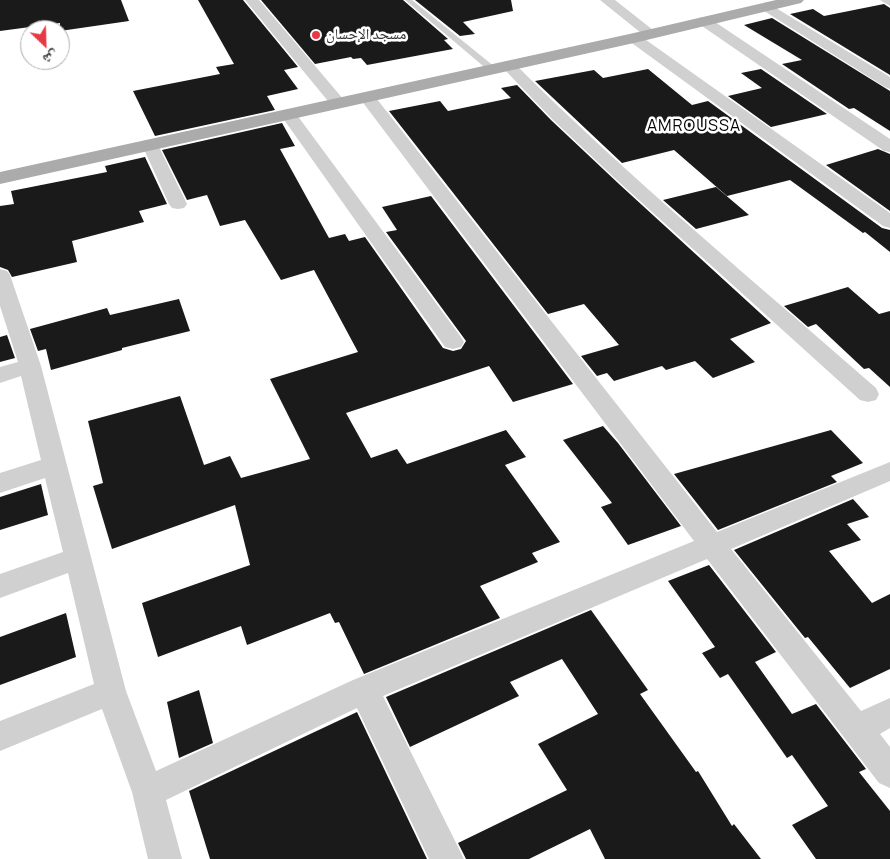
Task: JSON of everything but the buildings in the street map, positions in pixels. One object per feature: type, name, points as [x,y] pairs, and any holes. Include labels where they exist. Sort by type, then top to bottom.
[{"type":"main road","points":[[0,178],[643,36],[796,0]]},
{"type":"street","points":[[252,0],[338,103]]},
{"type":"street","points":[[607,0],[643,36],[890,222]]},
{"type":"street","points":[[766,6],[890,84]]},
{"type":"street","points":[[704,21],[890,147]]},
{"type":"street","points":[[500,67],[558,116],[626,179],[868,394]]},
{"type":"street","points":[[368,97],[713,546],[890,772]]},
{"type":"street","points":[[288,114],[453,342]]},
{"type":"street","points":[[150,145],[178,204]]},
{"type":"street","points":[[0,275],[30,366],[111,691],[148,792],[166,859]]},
{"type":"street","points":[[0,375],[30,366]]},
{"type":"street","points":[[0,483],[55,466]]},
{"type":"street","points":[[148,792],[364,690],[890,471]]},
{"type":"street","points":[[0,586],[77,558]]},
{"type":"street","points":[[364,690],[447,859]]},
{"type":"street","points":[[0,736],[111,691]]},
{"type":"street","points":[[857,730],[890,712]]},
{"type":"lane","points":[[408,0],[500,67]]},
{"type":"place","name":"مسجد الإحسان","points":[[316,35]]},
{"type":"district","name":"AMROUSSA","points":[[694,127]]}]
